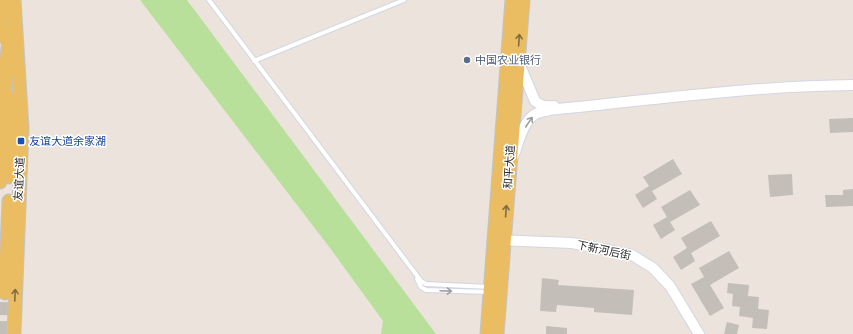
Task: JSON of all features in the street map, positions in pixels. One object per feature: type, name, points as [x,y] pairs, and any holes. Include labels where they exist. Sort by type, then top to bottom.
[{"type":"main road","points":[[0,36],[5,0]]},
{"type":"main road","name":"友谊大道","points":[[14,0],[17,27],[22,128],[14,334]]},
{"type":"main road","name":"友谊大道","points":[[0,182],[6,65],[14,0]]},
{"type":"main road","points":[[17,27],[21,0]]},
{"type":"main road","name":"和平大道","points":[[497,334],[499,240],[512,0]]},
{"type":"main road","name":"和平大道","points":[[487,334],[491,290],[509,170],[522,0]]},
{"type":"main road","points":[[5,293],[10,176],[12,74],[17,50]]},
{"type":"street","points":[[518,60],[535,101],[540,105],[548,107],[799,83],[853,81]]},
{"type":"street","points":[[509,170],[520,137],[529,119],[535,114],[549,110],[726,92],[853,85]]},
{"type":"street","name":"下新河后街","points":[[499,240],[572,243],[632,255],[654,268],[670,286],[699,334]]},
{"type":"lane","points":[[209,0],[363,203],[415,275],[426,284],[491,290]]},
{"type":"lane","points":[[254,61],[404,0]]},
{"type":"green space","points":[[140,0],[187,0],[436,334],[381,334],[383,321],[330,248]]},
{"type":"building","points":[[853,118],[853,132],[830,133],[829,119]]},
{"type":"building","points":[[673,159],[682,174],[652,191],[657,199],[643,208],[635,195],[649,186],[643,177]]},
{"type":"building","points":[[792,174],[793,195],[770,197],[768,175]]},
{"type":"building","points":[[853,189],[853,206],[826,207],[825,195],[843,195],[843,190]]},
{"type":"building","points":[[690,190],[700,205],[670,222],[675,230],[661,239],[653,225],[667,217],[661,207]]},
{"type":"building","points":[[711,221],[720,236],[691,253],[695,261],[681,270],[673,257],[687,248],[681,238]]},
{"type":"building","points":[[729,251],[739,268],[710,285],[724,308],[710,316],[691,284],[704,277],[699,268]]},
{"type":"building","points":[[542,278],[559,280],[558,285],[634,290],[632,315],[594,312],[594,308],[557,305],[556,312],[540,311]]},
{"type":"building","points":[[728,283],[749,285],[748,296],[759,297],[758,309],[769,310],[767,329],[752,328],[753,318],[739,316],[740,307],[732,306],[733,294],[727,293]]},
{"type":"building","points":[[727,322],[739,325],[737,334],[724,334]]},
{"type":"building","points":[[546,326],[567,328],[567,334],[546,334]]},
{"type":"tunnel","points":[[4,334],[5,293]]},
{"type":"place","name":"中国农业银行","points":[[467,60]]},
{"type":"place","name":"友谊大道余家湖","points":[[21,141]]}]
